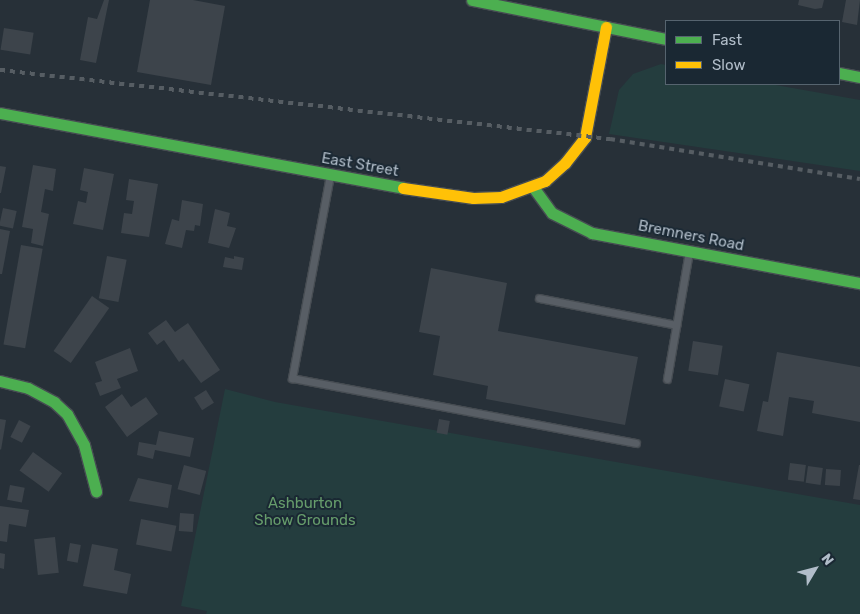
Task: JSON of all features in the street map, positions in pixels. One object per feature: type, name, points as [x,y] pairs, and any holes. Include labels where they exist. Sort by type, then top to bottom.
[{"type":"main road","points":[[472,0],[665,39]]},
{"type":"main road","name":"East Street","points":[[0,113],[330,175],[473,198],[501,197],[533,188],[557,172],[584,137],[606,27]]},
{"type":"main road","points":[[840,73],[860,77]]},
{"type":"main road","name":"Bremners Road","points":[[533,188],[552,213],[575,227],[689,251],[860,283]]},
{"type":"main road","points":[[0,381],[28,388],[67,414],[84,444],[96,492]]},
{"type":"lane","points":[[330,175],[292,378],[636,443]]},
{"type":"lane","points":[[667,379],[689,251]]},
{"type":"lane","points":[[539,298],[676,325]]},
{"type":"green space","points":[[661,64],[665,65],[665,85],[776,85],[860,100],[860,171],[609,134],[619,90],[633,74]]},
{"type":"green space","name":"Ashburton Show Grounds","points":[[225,389],[275,402],[860,505],[860,614],[206,614],[207,611],[181,606]]},
{"type":"building","points":[[104,0],[109,0],[96,63],[80,60],[88,17],[97,19]]},
{"type":"building","points":[[150,0],[193,0],[225,6],[211,85],[137,72]]},
{"type":"building","points":[[799,0],[824,0],[822,8],[815,9],[798,5]]},
{"type":"building","points":[[846,0],[860,0],[857,25],[842,22]]},
{"type":"building","points":[[4,28],[34,33],[30,54],[1,50]]},
{"type":"building","points":[[33,165],[56,169],[53,191],[45,189],[41,212],[49,214],[43,246],[31,243],[33,229],[22,227]]},
{"type":"building","points":[[0,166],[6,167],[1,193],[0,193]]},
{"type":"building","points":[[84,168],[114,174],[103,230],[73,224],[78,201],[86,203],[88,192],[80,190]]},
{"type":"building","points":[[129,179],[158,184],[149,237],[121,233],[124,213],[132,214],[134,201],[126,200]]},
{"type":"building","points":[[182,200],[203,204],[200,226],[195,225],[194,231],[186,230],[182,248],[165,244],[172,219],[179,221]]},
{"type":"building","points":[[3,208],[17,211],[13,229],[0,226]]},
{"type":"building","points":[[215,209],[230,213],[227,226],[236,228],[229,248],[208,243]]},
{"type":"building","points":[[0,229],[10,231],[2,274],[0,274]]},
{"type":"building","points":[[21,245],[43,249],[25,348],[3,344]]},
{"type":"building","points":[[107,256],[127,260],[118,302],[99,298]]},
{"type":"building","points":[[234,256],[244,258],[242,270],[223,267],[225,257],[234,259]]},
{"type":"building","points":[[431,268],[507,283],[498,331],[638,357],[625,425],[486,399],[488,386],[433,375],[440,336],[419,332]]},
{"type":"building","points":[[92,296],[109,308],[71,363],[54,351]]},
{"type":"building","points":[[166,320],[175,332],[188,323],[220,370],[201,383],[183,359],[179,362],[164,340],[157,345],[148,333]]},
{"type":"building","points":[[693,341],[723,346],[718,375],[688,371]]},
{"type":"building","points":[[130,348],[138,371],[117,379],[121,388],[100,396],[95,383],[102,381],[95,362]]},
{"type":"building","points":[[777,352],[860,367],[860,422],[812,413],[814,401],[789,397],[783,436],[757,431],[763,401],[768,402]]},
{"type":"building","points":[[725,379],[749,384],[744,412],[719,406]]},
{"type":"building","points":[[206,390],[214,403],[202,410],[194,397]]},
{"type":"building","points":[[122,394],[131,407],[146,397],[158,414],[127,437],[105,407]]},
{"type":"building","points":[[0,419],[6,420],[1,450],[0,449]]},
{"type":"building","points":[[439,419],[450,421],[447,435],[437,433]]},
{"type":"building","points":[[19,420],[31,426],[22,443],[10,437]]},
{"type":"building","points":[[159,431],[194,438],[190,457],[155,450],[153,459],[137,455],[139,442],[156,445]]},
{"type":"building","points":[[33,452],[62,473],[49,492],[19,471]]},
{"type":"building","points":[[790,463],[806,465],[804,482],[788,480]]},
{"type":"building","points":[[184,465],[206,471],[200,495],[178,489]]},
{"type":"building","points":[[860,465],[860,500],[853,499]]},
{"type":"building","points":[[808,466],[823,468],[820,485],[806,483]]},
{"type":"building","points":[[826,469],[841,470],[840,486],[825,485]]},
{"type":"building","points":[[138,478],[172,485],[168,508],[129,501]]},
{"type":"building","points":[[10,485],[25,488],[22,503],[7,500]]},
{"type":"building","points":[[0,506],[29,510],[26,527],[9,524],[7,542],[0,541]]},
{"type":"building","points":[[180,513],[194,514],[193,532],[179,531]]},
{"type":"building","points":[[141,519],[176,526],[171,551],[136,545]]},
{"type":"building","points":[[55,537],[59,573],[38,575],[34,539]]},
{"type":"building","points":[[70,543],[81,545],[78,563],[67,561]]},
{"type":"building","points":[[92,544],[118,549],[114,570],[131,574],[127,594],[83,586]]},
{"type":"building","points":[[0,553],[5,554],[4,569],[0,568]]},
{"type":"railway","points":[[0,70],[610,139],[860,179]]},
{"type":"traffic: fast","points":[[472,0],[665,39]]},
{"type":"traffic: fast","points":[[840,73],[860,77]]},
{"type":"traffic: fast","points":[[0,113],[403,188]]},
{"type":"traffic: fast","points":[[533,187],[552,213],[592,233],[860,283]]},
{"type":"traffic: fast","points":[[0,381],[28,388],[54,402],[67,414],[84,445],[96,491]]},
{"type":"traffic: slow","points":[[403,188],[473,198],[501,197],[545,181],[565,163],[585,137],[606,27]]}]
